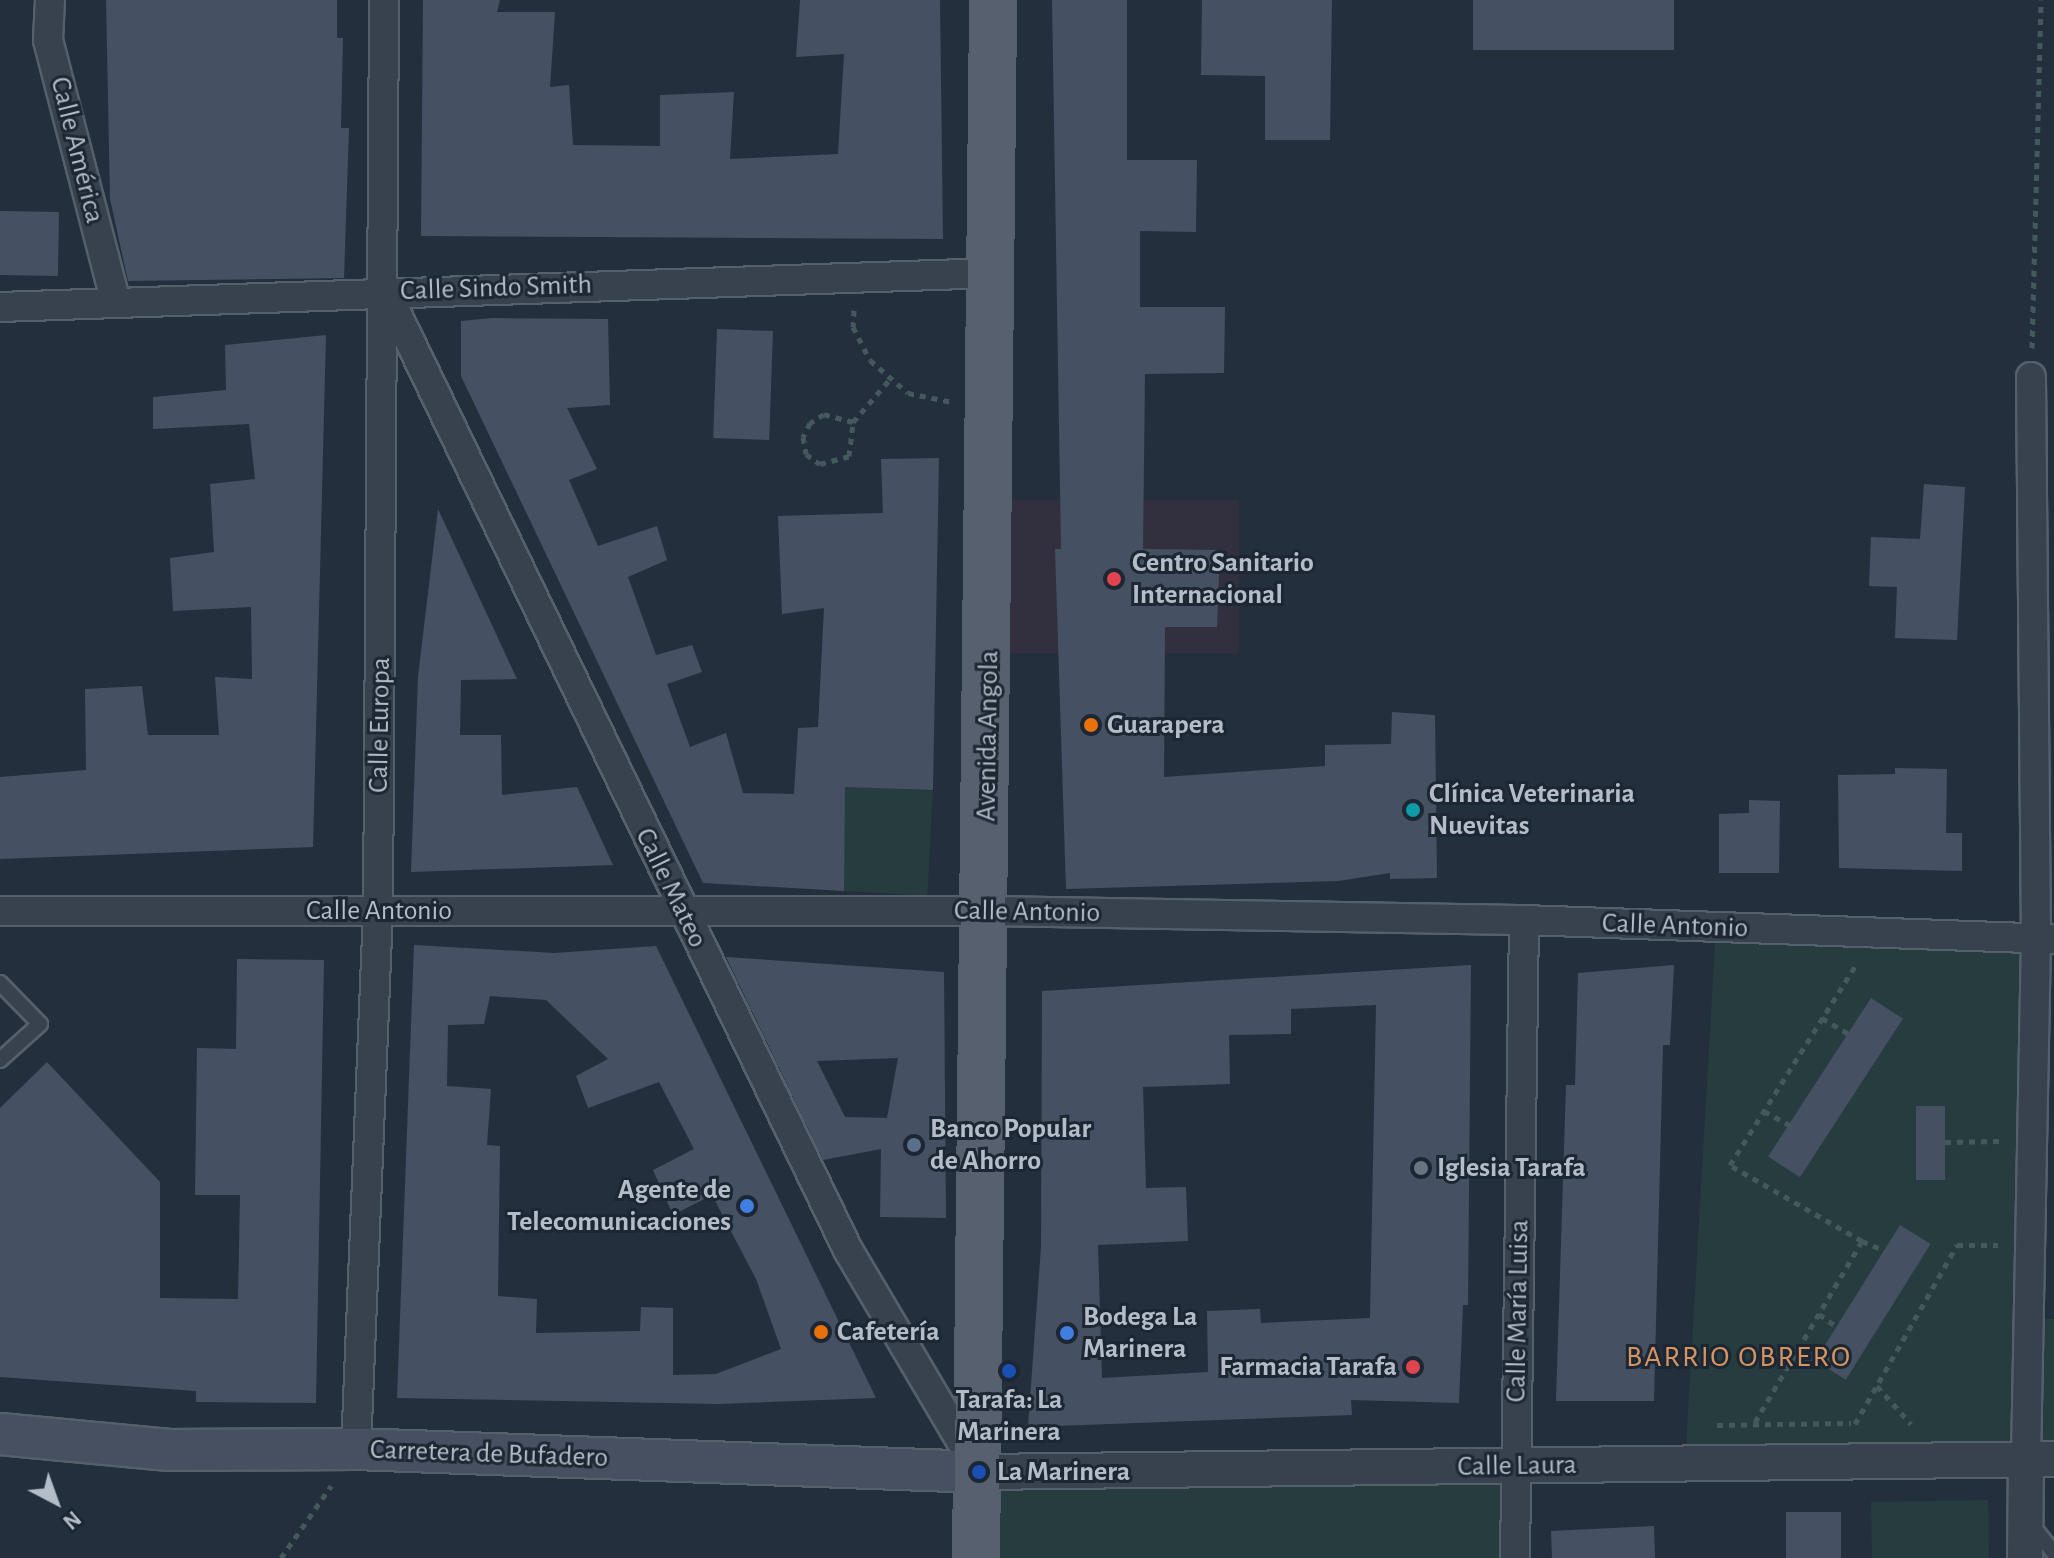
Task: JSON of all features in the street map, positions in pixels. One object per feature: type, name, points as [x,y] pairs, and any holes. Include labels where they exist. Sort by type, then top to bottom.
[{"type":"main road","name":"Avenida Angola","points":[[976,1558],[992,393],[993,0]]},
{"type":"main road","name":"Carretera de Bufadero","points":[[0,1434],[169,1450],[356,1449],[979,1472]]},
{"type":"street","name":"Calle América","points":[[50,0],[48,40],[115,300]]},
{"type":"street","name":"Calle Europa","points":[[356,1449],[378,911],[386,291],[384,0]]},
{"type":"street","name":"Calle Sindo Smith","points":[[0,307],[115,300],[992,273]]},
{"type":"street","name":"Calle Mateo","points":[[386,291],[680,910],[848,1250],[979,1472]]},
{"type":"street","points":[[2025,1558],[2026,1518],[2040,1459],[2045,940],[2031,377]]},
{"type":"street","name":"Calle Antonio","points":[[0,911],[985,911],[1524,920],[2045,940]]},
{"type":"street","name":"Calle María Luisa","points":[[1515,1558],[1524,920]]},
{"type":"street","name":"Calle Laura","points":[[979,1472],[2040,1459]]},
{"type":"lane","points":[[0,983],[40,1024],[0,1060]]},
{"type":"lane","points":[[2026,1518],[2054,1553]]},
{"type":"path","points":[[2031,377],[2041,0]]},
{"type":"path","points":[[856,277],[853,327],[870,360],[908,393],[951,403],[992,393]]},
{"type":"path","points":[[853,422],[824,414],[810,423],[803,437],[806,454],[820,464],[849,456],[853,422],[891,378]]},
{"type":"path","points":[[1842,962],[1872,963]]},
{"type":"path","points":[[1857,963],[1730,1165],[1862,1241],[1885,1251]]},
{"type":"path","points":[[1822,1018],[1849,1034]]},
{"type":"path","points":[[1764,1111],[1791,1126]]},
{"type":"path","points":[[1999,1156],[2000,1125]]},
{"type":"path","points":[[1945,1142],[1999,1141]]},
{"type":"path","points":[[1998,1260],[1999,1230]]},
{"type":"path","points":[[1754,1423],[1862,1241]]},
{"type":"path","points":[[1855,1424],[1957,1245],[1998,1245]]},
{"type":"path","points":[[1819,1314],[1838,1328]]},
{"type":"path","points":[[1877,1385],[1911,1424]]},
{"type":"path","points":[[1702,1426],[1869,1424]]},
{"type":"path","points":[[1897,1424],[1925,1424]]},
{"type":"path","points":[[281,1558],[356,1449]]},
{"type":"shaded area","name":"Centro Sanitario Internacional","points":[[991,500],[1239,500],[1239,653],[991,653]]},
{"type":"green space","points":[[842,786],[933,791],[927,896],[837,891]]},
{"type":"green space","points":[[1716,927],[2036,940],[2034,1319],[2054,1319],[2054,1459],[1685,1464]]},
{"type":"green space","points":[[979,1466],[1515,1466],[1515,1558],[979,1558]]},
{"type":"green space","points":[[1988,1500],[1989,1558],[1872,1558],[1871,1502]]},
{"type":"building","points":[[106,0],[337,0],[337,38],[343,38],[341,128],[349,128],[344,278],[128,281],[110,199]]},
{"type":"building","points":[[423,0],[500,0],[497,12],[555,12],[550,87],[569,85],[573,145],[660,146],[660,95],[734,92],[730,159],[838,154],[844,54],[796,57],[800,0],[940,0],[943,239],[421,236]]},
{"type":"building","points":[[1052,0],[1127,0],[1127,160],[1197,160],[1196,232],[1140,231],[1140,307],[1225,307],[1224,373],[1145,374],[1143,549],[1220,550],[1217,627],[1165,627],[1164,777],[1325,766],[1325,745],[1391,744],[1392,712],[1435,715],[1437,878],[1390,879],[1390,873],[1338,881],[1066,889],[1055,549],[1061,549]]},
{"type":"building","points":[[1202,0],[1332,0],[1330,140],[1265,140],[1265,76],[1201,75]]},
{"type":"building","points":[[1473,0],[1674,0],[1674,50],[1473,50]]},
{"type":"building","points":[[0,211],[59,212],[58,276],[0,275]]},
{"type":"building","points":[[492,318],[608,319],[610,405],[567,408],[597,469],[569,480],[598,546],[657,526],[667,560],[628,577],[656,655],[692,645],[702,672],[667,684],[690,747],[726,733],[743,793],[794,794],[798,728],[818,727],[824,608],[782,614],[778,516],[883,513],[881,459],[939,458],[933,790],[845,787],[844,891],[703,883],[461,376],[461,321]]},
{"type":"building","points":[[717,329],[773,331],[769,440],[713,438]]},
{"type":"building","points":[[326,335],[313,847],[0,859],[0,777],[86,770],[85,689],[142,686],[148,735],[219,735],[215,677],[252,679],[251,607],[173,611],[170,558],[214,552],[210,484],[255,479],[249,424],[153,429],[153,397],[226,390],[225,345]]},
{"type":"building","points":[[1924,484],[1965,487],[1957,640],[1895,638],[1897,587],[1869,586],[1871,537],[1920,539]]},
{"type":"building","points":[[438,509],[517,679],[461,680],[460,735],[501,735],[502,795],[577,787],[613,865],[411,872],[418,677]]},
{"type":"building","points":[[1895,768],[1947,769],[1946,833],[1962,833],[1962,871],[1839,868],[1838,775],[1895,774]]},
{"type":"building","points":[[1749,800],[1780,801],[1779,873],[1719,873],[1719,814],[1749,813]]},
{"type":"building","points":[[414,945],[554,953],[656,946],[876,1398],[719,1404],[397,1398]],"holes":[[[490,996],[546,1000],[608,1059],[576,1076],[588,1108],[659,1082],[694,1149],[653,1170],[673,1215],[712,1195],[756,1279],[781,1349],[716,1374],[673,1375],[673,1308],[641,1307],[640,1331],[536,1333],[537,1299],[498,1296],[500,1146],[487,1145],[491,1089],[447,1086],[448,1025],[484,1024]]]},
{"type":"building","points":[[726,957],[944,972],[946,1218],[880,1217],[881,1149],[823,1160]],"holes":[[[898,1058],[887,1118],[845,1117],[817,1061]]]},
{"type":"building","points":[[237,959],[324,960],[316,1403],[196,1402],[196,1391],[0,1377],[0,1108],[47,1062],[160,1182],[160,1298],[238,1299],[240,1195],[195,1195],[197,1048],[236,1049]]},
{"type":"building","points":[[1471,965],[1468,1305],[1463,1305],[1459,1403],[1351,1400],[1352,1415],[1028,1427],[1041,1247],[1042,991]],"holes":[[[1376,1005],[1370,1318],[1261,1323],[1260,1309],[1207,1311],[1208,1372],[1102,1378],[1098,1245],[1188,1241],[1186,1187],[1146,1188],[1143,1087],[1230,1084],[1229,1035],[1291,1034],[1291,1009]]]},
{"type":"building","points":[[1674,965],[1670,1045],[1663,1045],[1654,1401],[1556,1401],[1566,1085],[1575,1085],[1578,973]]},
{"type":"building","points":[[1871,998],[1903,1019],[1800,1177],[1768,1157]]},
{"type":"building","points":[[1916,1106],[1945,1106],[1945,1180],[1916,1180]]},
{"type":"building","points":[[1900,1225],[1931,1244],[1846,1380],[1815,1361]]},
{"type":"building","points":[[1786,1512],[1841,1512],[1841,1558],[1786,1558]]},
{"type":"building","points":[[1654,1526],[1655,1558],[1552,1558],[1551,1531]]},
{"type":"place","name":"Centro Sanitario Internacional","points":[[1114,579]]},
{"type":"place","name":"Guarapera","points":[[1091,725]]},
{"type":"place","name":"Clínica Veterinaria Nuevitas","points":[[1413,810]]},
{"type":"place","name":"Banco Popular de Ahorro","points":[[914,1145]]},
{"type":"place","name":"Iglesia Tarafa","points":[[1421,1168]]},
{"type":"place","name":"Agente de Telecomunicaciones","points":[[747,1206]]},
{"type":"place","name":"Cafetería","points":[[821,1332]]},
{"type":"place","name":"Bodega La Marinera","points":[[1067,1333]]},
{"type":"place","name":"Farmacia Tarafa","points":[[1413,1367]]},
{"type":"place","name":"Tarafa: La Marinera","points":[[1009,1371]]},
{"type":"place","name":"La Marinera","points":[[979,1472]]},
{"type":"district","name":"BARRIO OBRERO","points":[[1739,1357]]}]
